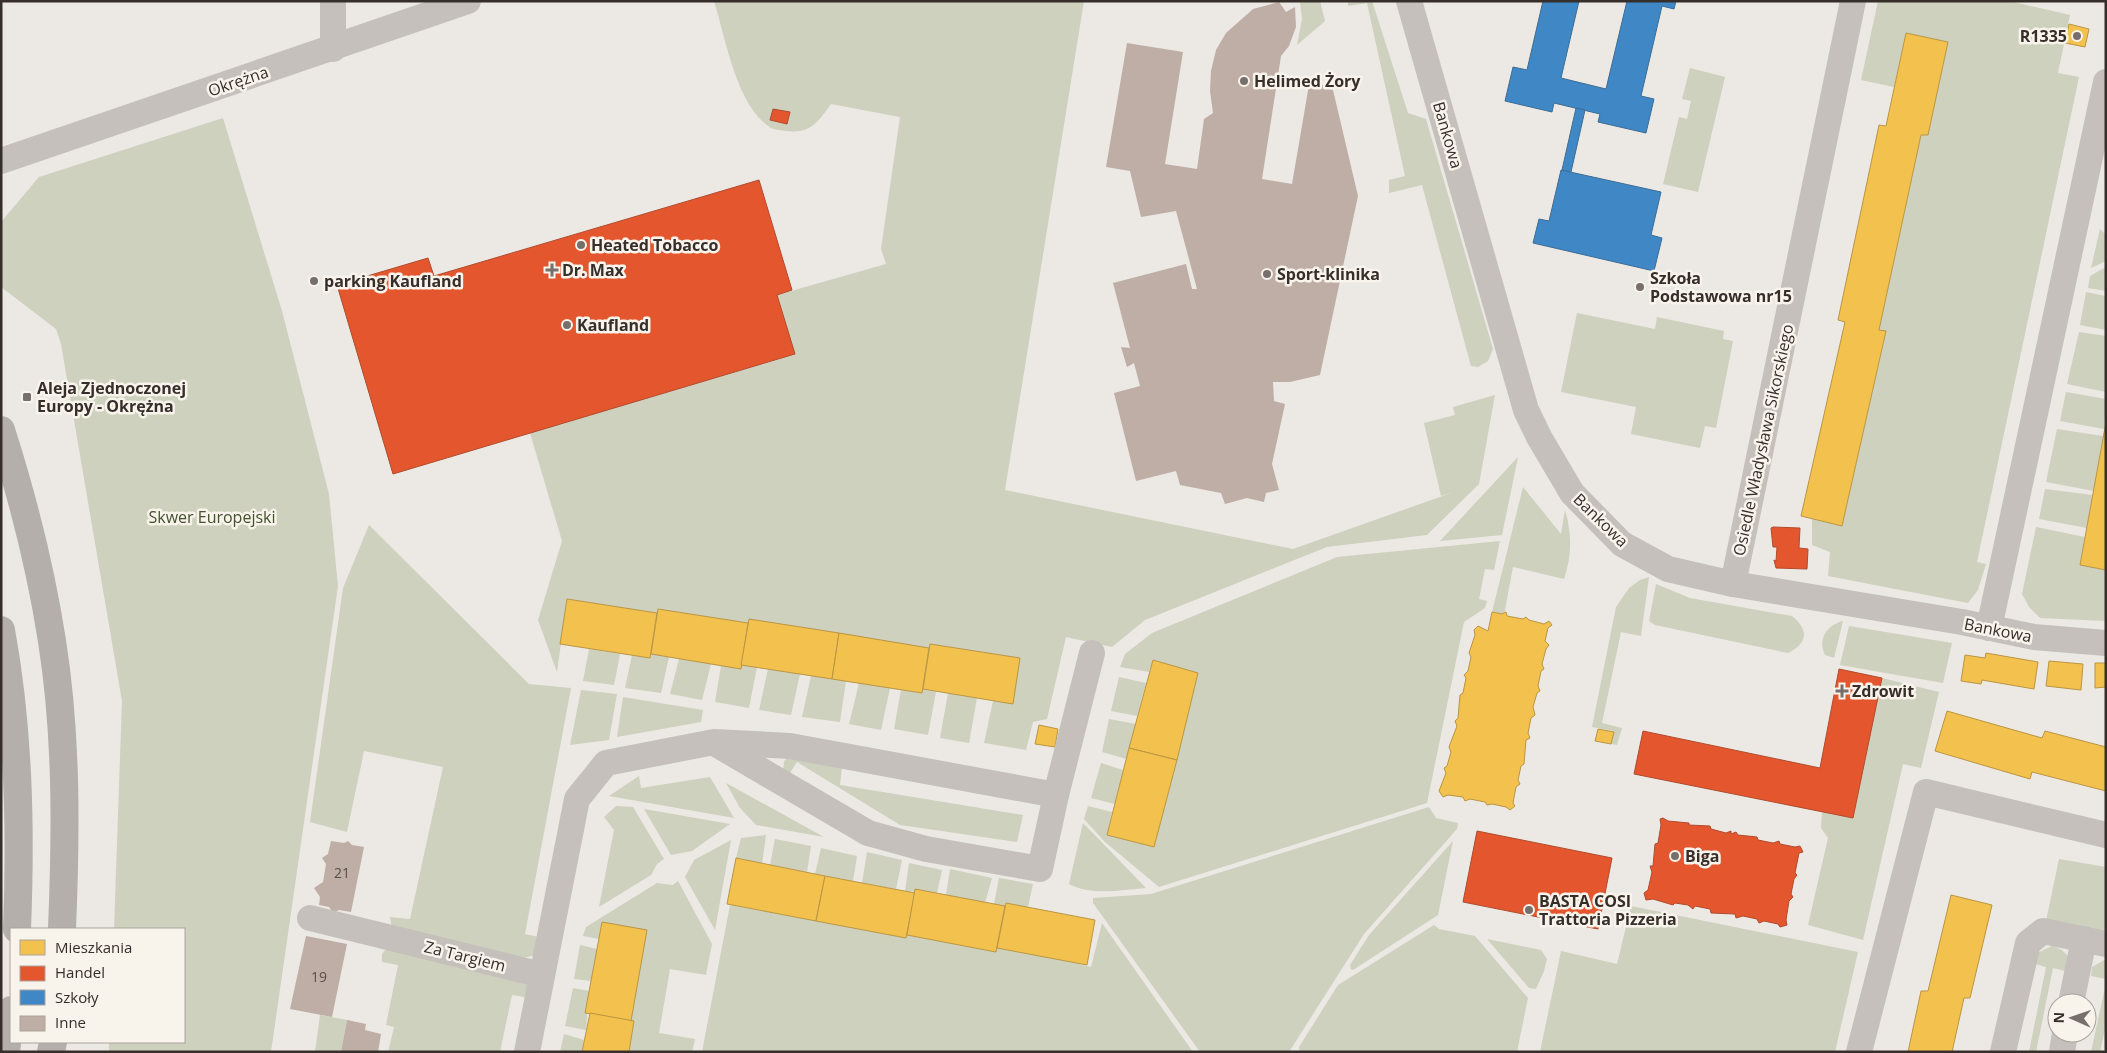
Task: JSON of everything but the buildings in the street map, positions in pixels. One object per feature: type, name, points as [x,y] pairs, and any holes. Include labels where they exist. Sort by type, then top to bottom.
[{"type":"main road","points":[[1,430],[14,472],[39,570],[52,642],[64,789],[62,928]]},
{"type":"main road","points":[[1,630],[15,740],[20,813],[18,928]]},
{"type":"main road","points":[[6,1052],[10,1018]]},
{"type":"street","points":[[333,1],[333,49]]},
{"type":"street","name":"Okrężna","points":[[3,160],[333,49],[468,1]]},
{"type":"street","name":"Bankowa","points":[[1409,1],[1524,402],[1538,437],[1572,493],[1622,544],[1668,569],[1733,584],[2052,640],[2106,643]]},
{"type":"street","name":"Osiedle Władysława Sikorskiego","points":[[1733,584],[1853,1]]},
{"type":"street","points":[[1989,628],[2106,82]]},
{"type":"street","points":[[714,742],[868,833],[926,849],[1040,869],[1056,795],[1092,653]]},
{"type":"street","points":[[526,1052],[577,799],[606,763],[714,742],[790,746],[1056,795]]},
{"type":"street","points":[[1859,1052],[1926,792],[2106,835]]},
{"type":"street","name":"Za Targiem","points":[[310,918],[542,975]]},
{"type":"street","points":[[2003,1052],[2028,943],[2043,931],[2095,942],[2075,993]]},
{"type":"green space","points":[[714,1],[1084,1],[1005,490],[1293,549],[1454,492],[1441,496],[1424,423],[1455,415],[1453,407],[1495,395],[1479,484],[1427,535],[1327,547],[1145,620],[1112,647],[1066,637],[1047,719],[1033,722],[1026,750],[984,743],[993,701],[1020,658],[930,644],[929,648],[749,620],[748,623],[658,609],[657,613],[567,599],[557,672],[538,620],[562,541],[530,433],[794,355],[777,295],[886,264],[881,249],[900,117],[831,104],[818,121],[808,129],[786,131],[771,128],[759,118],[741,88],[728,52]]},
{"type":"green space","points":[[1320,1],[1325,21],[1297,45],[1302,19],[1300,2]]},
{"type":"green space","points":[[1348,1],[1372,1],[1408,113],[1426,119],[1493,349],[1488,361],[1478,367],[1471,366],[1422,185],[1389,193],[1389,180],[1405,176],[1367,3],[1348,6]]},
{"type":"green space","points":[[1878,1],[2009,1],[2070,15],[2058,73],[2079,77],[1977,562],[1986,564],[1978,590],[1968,603],[1828,576],[1830,552],[1812,545],[1812,519],[1842,526],[1886,332],[1879,330],[1921,135],[1928,135],[1948,42],[1906,33],[1894,87],[1861,80]]},
{"type":"green space","points":[[1690,68],[1725,77],[1698,192],[1663,184],[1679,117],[1687,119],[1691,101],[1682,99]]},
{"type":"green space","name":"Skwer Europejski","points":[[223,118],[282,311],[329,494],[338,586],[271,1052],[109,1052],[109,1043],[185,1043],[185,928],[114,928],[122,701],[61,344],[56,329],[1,287],[1,222],[39,177]]},
{"type":"green space","points":[[2100,229],[2106,235],[2106,261],[2091,268]]},
{"type":"green space","points":[[2106,267],[2106,291],[2088,288],[2090,276]]},
{"type":"green space","points":[[2086,292],[2106,296],[2106,330],[2080,325]]},
{"type":"green space","points":[[1577,313],[1655,329],[1657,317],[1724,331],[1723,339],[1733,341],[1716,428],[1705,426],[1700,448],[1631,434],[1636,407],[1561,392]]},
{"type":"green space","points":[[2079,332],[2106,336],[2106,392],[2067,384]]},
{"type":"green space","points":[[2066,392],[2106,399],[2104,429],[2060,421]]},
{"type":"green space","points":[[2057,429],[2103,436],[2094,491],[2046,482]]},
{"type":"green space","points":[[1518,457],[1502,535],[1440,541]]},
{"type":"green space","points":[[1523,487],[1561,534],[1565,510],[1570,536],[1569,562],[1564,579],[1513,567],[1504,615],[1492,612]]},
{"type":"green space","points":[[2045,489],[2093,495],[2087,528],[2039,519]]},
{"type":"green space","points":[[369,525],[529,684],[571,688],[525,934],[539,937],[538,951],[532,956],[522,958],[392,929],[390,917],[410,919],[443,767],[364,751],[347,832],[310,822],[343,588]]},
{"type":"green space","points":[[2036,527],[2085,537],[2080,565],[2106,570],[2106,621],[2040,618],[2029,607],[2022,594]]},
{"type":"green space","points":[[1500,541],[1494,570],[1485,569],[1479,599],[1487,601],[1485,608],[1464,622],[1427,803],[1159,887],[1105,842],[1084,819],[1088,806],[1112,812],[1107,835],[1154,847],[1198,673],[1153,660],[1149,672],[1120,667],[1125,654],[1152,633],[1337,557]]},
{"type":"green space","points":[[1649,577],[1641,636],[1621,632],[1602,723],[1622,728],[1617,745],[1611,744],[1613,731],[1592,727],[1616,607],[1629,588],[1640,580]]},
{"type":"green space","points":[[1656,584],[1690,598],[1792,616],[1801,626],[1804,636],[1803,641],[1788,653],[1655,625],[1649,621]]},
{"type":"green space","points":[[1843,621],[1834,658],[1825,655],[1822,644],[1825,634],[1832,626]]},
{"type":"green space","points":[[1849,626],[1952,643],[1943,683],[1840,665]]},
{"type":"green space","points":[[589,649],[620,654],[614,685],[583,681]]},
{"type":"green space","points":[[651,654],[669,657],[661,693],[625,688],[632,655],[650,658]]},
{"type":"green space","points":[[679,659],[711,664],[702,700],[670,694]]},
{"type":"green space","points":[[741,665],[757,667],[749,708],[715,702],[721,666]]},
{"type":"green space","points":[[768,669],[800,674],[791,715],[759,710]]},
{"type":"green space","points":[[811,676],[846,681],[840,722],[802,717]]},
{"type":"green space","points":[[1119,677],[1146,683],[1137,716],[1111,711]]},
{"type":"green space","points":[[1882,678],[1939,692],[1921,768],[1903,764],[1863,940],[1808,925],[1828,838],[1821,828],[1822,812],[1853,818]]},
{"type":"green space","points":[[859,683],[890,688],[881,730],[849,724]]},
{"type":"green space","points":[[923,689],[936,692],[928,735],[894,729],[901,690],[921,693]]},
{"type":"green space","points":[[581,690],[617,694],[609,740],[570,745]]},
{"type":"green space","points":[[948,693],[977,698],[969,743],[940,738]]},
{"type":"green space","points":[[623,697],[703,710],[701,722],[617,737]]},
{"type":"green space","points":[[1109,719],[1136,724],[1127,759],[1102,752]]},
{"type":"green space","points":[[790,756],[842,767],[840,785],[1023,815],[1017,842],[900,825],[797,762],[788,776],[783,773],[784,761]]},
{"type":"green space","points":[[1101,763],[1123,770],[1115,804],[1091,798]]},
{"type":"green space","points":[[639,776],[641,788],[710,777],[734,818],[609,796]]},
{"type":"green space","points":[[726,783],[824,837],[756,825],[740,808]]},
{"type":"green space","points":[[616,806],[633,807],[664,859],[657,864],[651,875],[599,907],[614,830],[604,817]]},
{"type":"green space","points":[[1429,807],[1436,818],[1458,823],[1457,829],[1364,934],[1289,1052],[1200,1052],[1093,903],[1093,898],[1151,894]]},
{"type":"green space","points":[[644,809],[730,824],[692,851],[671,855]]},
{"type":"green space","points":[[1083,823],[1146,888],[1097,891],[1078,888],[1069,884]]},
{"type":"green space","points":[[766,835],[762,864],[736,858],[741,838]]},
{"type":"green space","points":[[775,839],[811,846],[807,872],[770,865]]},
{"type":"green space","points":[[731,840],[715,930],[685,877],[694,860]]},
{"type":"green space","points":[[1453,841],[1438,915],[1353,970],[1351,969],[1350,965],[1369,935]]},
{"type":"green space","points":[[821,848],[857,856],[853,881],[815,874]]},
{"type":"green space","points":[[867,852],[902,860],[896,889],[862,883]]},
{"type":"green space","points":[[2059,859],[2106,867],[2106,933],[2046,921]]},
{"type":"green space","points":[[909,863],[942,870],[937,893],[905,891]]},
{"type":"green space","points":[[950,869],[992,878],[985,903],[946,895]]},
{"type":"green space","points":[[999,878],[1033,884],[1028,907],[1006,903],[1005,907],[994,904]]},
{"type":"green space","points":[[678,881],[712,944],[706,975],[670,969],[659,1033],[695,1039],[692,1052],[629,1052],[634,1022],[631,1021],[602,922],[599,939],[583,936],[586,927],[657,883],[673,885]]},
{"type":"green space","points":[[730,905],[906,938],[907,935],[996,952],[998,945],[1091,967],[1102,923],[1193,1052],[702,1052]]},
{"type":"green space","points":[[1631,906],[1858,952],[1835,1052],[1540,1052],[1561,951],[1617,964]]},
{"type":"green space","points":[[1434,925],[1439,929],[1475,936],[1528,998],[1517,1052],[1300,1052],[1299,1047],[1338,985]]},
{"type":"green space","points":[[1487,939],[1541,950],[1547,959],[1536,989],[1529,988]]},
{"type":"green space","points":[[580,945],[597,949],[591,981],[574,979]]},
{"type":"green space","points":[[2052,946],[2065,952],[2072,964],[2069,972],[2053,968],[2036,1052],[2029,1052],[2046,967],[2031,963],[2033,955]]},
{"type":"green space","points":[[386,949],[527,984],[530,998],[512,995],[500,1052],[388,1052],[394,1027],[386,1025],[398,965],[382,962],[382,954]]},
{"type":"green space","points":[[2106,959],[2106,979],[2091,976],[2092,967]]},
{"type":"green space","points":[[2106,983],[2106,1025],[2100,1052],[2091,1052],[2093,1043],[2097,1043],[2097,1024]]},
{"type":"green space","points":[[573,988],[589,991],[586,1030],[565,1026]]},
{"type":"green space","points":[[320,1015],[347,1020],[341,1052],[315,1052]]},
{"type":"green space","points":[[564,1034],[584,1040],[582,1052],[560,1052]]},
{"type":"place","name":"R1335","points":[[2077,36]]},
{"type":"place","name":"Helimed Żory","points":[[1244,81]]},
{"type":"place","name":"Heated Tobacco","points":[[581,245]]},
{"type":"place","name":"Dr. Max","points":[[552,270]]},
{"type":"place","name":"Sport-klinika","points":[[1267,274]]},
{"type":"place","name":"parking Kaufland","points":[[314,281]]},
{"type":"place","name":"Szkoła Podstawowa nr15","points":[[1640,287]]},
{"type":"place","name":"Kaufland","points":[[567,325]]},
{"type":"place","name":"Aleja Zjednoczonej Europy - Okrężna","points":[[27,397]]},
{"type":"place","name":"Zdrowit","points":[[1842,691]]},
{"type":"place","name":"Biga","points":[[1675,856]]},
{"type":"place","name":"BASTA COSI Trattoria Pizzeria","points":[[1529,910]]}]
